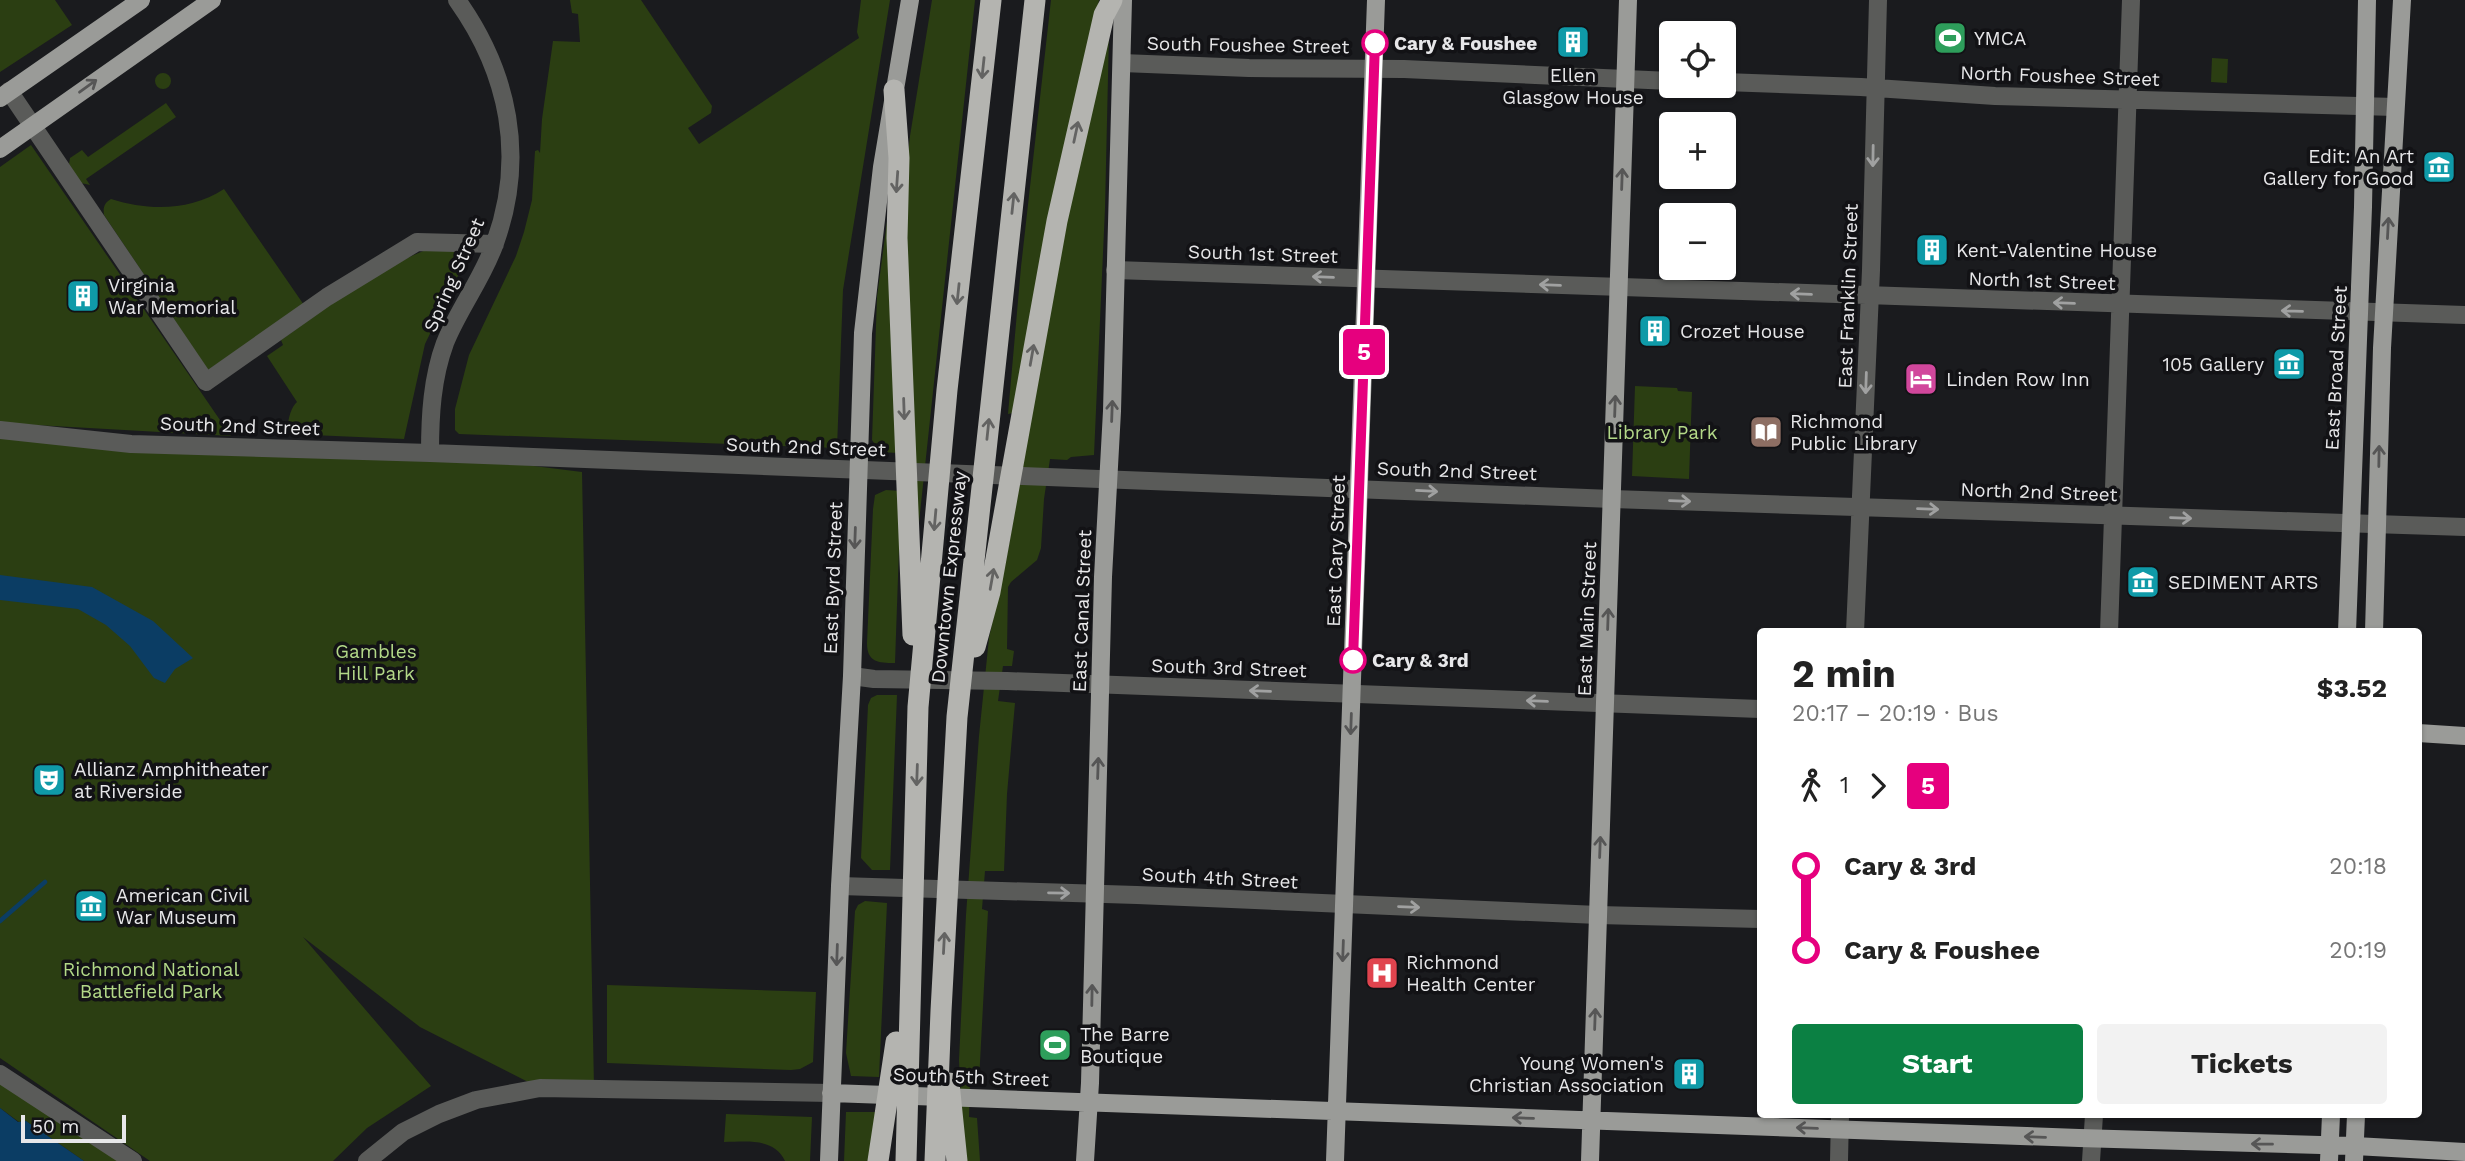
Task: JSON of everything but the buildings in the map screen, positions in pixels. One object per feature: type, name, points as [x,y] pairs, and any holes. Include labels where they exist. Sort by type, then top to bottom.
[{"type":"highway","name":"Downtown Expressway","points":[[906,1161],[918,707],[947,390],[991,0]]},
{"type":"highway","name":"Downtown Expressway","points":[[935,1161],[957,716],[1035,0]]},
{"type":"highway","points":[[957,716],[990,592],[1057,221],[1104,15],[1112,0]]},
{"type":"highway","points":[[894,90],[899,158],[897,238],[918,707]]},
{"type":"highway","points":[[878,1161],[894,1066],[899,1012],[911,984]]},
{"type":"highway","points":[[941,1012],[957,1161]]},
{"type":"main road","points":[[5,94],[141,0]]},
{"type":"main road","points":[[0,149],[145,44],[212,0]]},
{"type":"main road","name":"East Byrd Street","points":[[829,1161],[852,676],[857,469],[866,294],[894,90],[910,0]]},
{"type":"main road","name":"East Canal Street","points":[[1085,1161],[1123,0]]},
{"type":"main road","name":"East Cary Street","points":[[1335,1161],[1377,0]]},
{"type":"main road","name":"East Main Street","points":[[1590,1161],[1628,0]]},
{"type":"main road","name":"East Broad Street","points":[[2347,628],[2360,313],[2367,0]]},
{"type":"main road","points":[[2374,628],[2384,314],[2402,0]]},
{"type":"main road","points":[[2422,733],[2465,736]]},
{"type":"main road","name":"South 5th Street","points":[[831,1093],[1591,1121],[1840,1122],[2330,1153],[2465,1152]]},
{"type":"main road","points":[[2330,1153],[2331,1118]]},
{"type":"main road","points":[[2355,1153],[2356,1118]]},
{"type":"street","name":"Spring Street","points":[[430,453],[435,381],[446,342],[495,244],[505,207],[511,166],[507,111],[502,89],[477,31],[457,0]]},
{"type":"street","name":"East Franklin Street","points":[[1855,628],[1870,296],[1878,0]]},
{"type":"street","points":[[2109,628],[2131,0]]},
{"type":"street","name":"South Foushee Street","points":[[1122,63],[1249,68],[1374,68],[1625,79]]},
{"type":"street","points":[[1625,79],[1659,80]]},
{"type":"street","name":"North Foushee Street","points":[[1736,82],[1995,96],[2395,107]]},
{"type":"street","points":[[5,94],[33,125],[206,382],[327,297],[417,242],[495,244]]},
{"type":"street","name":"South 1st Street","points":[[1115,270],[1619,287]]},
{"type":"street","name":"North 1st Street","points":[[1619,287],[2465,316]]},
{"type":"street","name":"South 2nd Street","points":[[0,430],[131,444],[430,453],[1612,499]]},
{"type":"street","name":"North 2nd Street","points":[[1612,499],[2465,527]]},
{"type":"street","name":"South 3rd Street","points":[[852,676],[874,679],[1007,681],[1757,709]]},
{"type":"street","name":"South 4th Street","points":[[840,886],[1757,919]]},
{"type":"street","points":[[0,1074],[133,1161]]},
{"type":"street","name":"South 5th Street","points":[[367,1161],[403,1132],[439,1114],[476,1100],[540,1088],[831,1093]]},
{"type":"street","points":[[2091,1161],[2094,1118]]},
{"type":"street","points":[[1839,1161],[1840,1122]]},
{"type":"green space","points":[[0,0],[55,0],[72,25],[0,72]]},
{"type":"green space","points":[[570,0],[641,0],[712,106],[711,113],[688,128],[699,144],[859,38],[857,32],[861,0],[890,0],[843,290],[837,448],[459,434],[455,430],[455,409],[469,355],[516,256],[524,232],[532,200],[535,151],[540,153],[553,41],[580,42],[578,14],[572,13]]},
{"type":"green space","points":[[932,0],[975,0],[917,541],[905,184]]},
{"type":"green space","points":[[1051,0],[1099,0],[1013,413],[1008,414],[1021,267]]},
{"type":"green space","points":[[1109,33],[1105,208],[1094,455],[1071,457],[1067,460],[1050,459],[1041,548],[1037,560],[1008,587],[1007,649],[1014,651],[1012,666],[1003,666],[998,701],[1015,703],[1004,871],[985,871],[982,909],[988,911],[979,1081],[970,1081],[969,1117],[977,1118],[980,1161],[964,1161],[959,1060],[966,915],[989,638],[1008,550],[1067,212]]},
{"type":"green space","points":[[2212,58],[2228,59],[2227,83],[2211,82]]},
{"type":"green space","points":[[163,73],[169,75],[169,87],[163,89],[157,87],[155,81],[157,75]]},
{"type":"green space","points":[[166,103],[176,117],[86,179],[90,185],[81,183],[69,164],[70,158],[82,150],[88,157]]},
{"type":"green space","points":[[31,145],[231,436],[0,423],[0,167]]},
{"type":"green space","points":[[224,189],[304,305],[208,370],[104,215],[104,210],[105,204],[111,199],[140,206],[169,207],[197,202]]},
{"type":"green space","points":[[888,214],[898,453],[880,452],[872,440],[877,297]]},
{"type":"green space","points":[[428,249],[470,251],[425,344],[404,439],[289,434],[289,417],[297,402],[267,356],[283,345],[281,340],[352,290],[389,267]]},
{"type":"green space","name":"Library Park","points":[[1635,386],[1677,388],[1678,391],[1692,392],[1689,479],[1632,476]]},
{"type":"green space","name":"Gambles Hill Park","points":[[0,430],[430,453],[582,472],[594,1087],[540,1088],[420,1027],[303,937],[431,1086],[367,1128],[333,1161],[150,1161],[0,1058]]},
{"type":"green space","points":[[886,490],[901,491],[895,663],[883,663],[871,658],[867,643],[873,509],[875,495]]},
{"type":"green space","points":[[877,695],[897,695],[890,870],[872,870],[861,858],[868,705],[871,698]]},
{"type":"green space","points":[[865,901],[887,903],[879,1077],[851,1076],[846,1053],[855,911],[858,905]]},
{"type":"green space","points":[[607,985],[816,992],[813,1062],[800,1069],[791,1070],[607,1063]]},
{"type":"green space","points":[[0,1074],[120,1161],[84,1161],[26,1121],[19,1122],[0,1108]]},
{"type":"green space","points":[[846,1112],[878,1112],[869,1161],[844,1161]]},
{"type":"green space","points":[[726,1114],[812,1117],[810,1161],[785,1161],[774,1148],[759,1142],[724,1142]]},
{"type":"water","points":[[0,575],[92,587],[153,621],[193,658],[175,669],[165,683],[154,678],[130,646],[106,625],[78,609],[0,600]]},
{"type":"water","points":[[0,1108],[18,1122],[26,1121],[84,1161],[0,1161]]},
{"type":"waterway","points":[[0,921],[45,882]]},
{"type":"bus line","name":"5","points":[[1353,660],[1375,43]]},
{"type":"place","name":"YMCA","points":[[1950,38]]},
{"type":"place","name":"Ellen Glasgow House","points":[[1573,42]]},
{"type":"place","name":"Cary & Foushee","points":[[1375,43]]},
{"type":"place","name":"Edit: An Art Gallery for Good","points":[[2439,167]]},
{"type":"place","name":"Kent-Valentine House","points":[[1932,250]]},
{"type":"place","name":"Virginia War Memorial","points":[[83,296]]},
{"type":"place","name":"Crozet House","points":[[1655,331]]},
{"type":"place","name":"105 Gallery","points":[[2289,364]]},
{"type":"place","name":"Linden Row Inn","points":[[1921,379]]},
{"type":"place","name":"Richmond Public Library","points":[[1766,432]]},
{"type":"place","name":"SEDIMENT ARTS","points":[[2143,582]]},
{"type":"place","name":"Cary & 3rd","points":[[1353,660]]},
{"type":"place","name":"Allianz Amphitheater at Riverside","points":[[49,780]]},
{"type":"place","name":"American Civil War Museum","points":[[91,906]]},
{"type":"place","name":"Richmond Health Center","points":[[1382,973]]},
{"type":"place","name":"The Barre Boutique","points":[[1055,1045]]},
{"type":"place","name":"Young Women's Christian Association","points":[[1689,1074]]},
{"type":"park label","name":"Richmond National Battlefield Park","points":[[151,980]]}]
